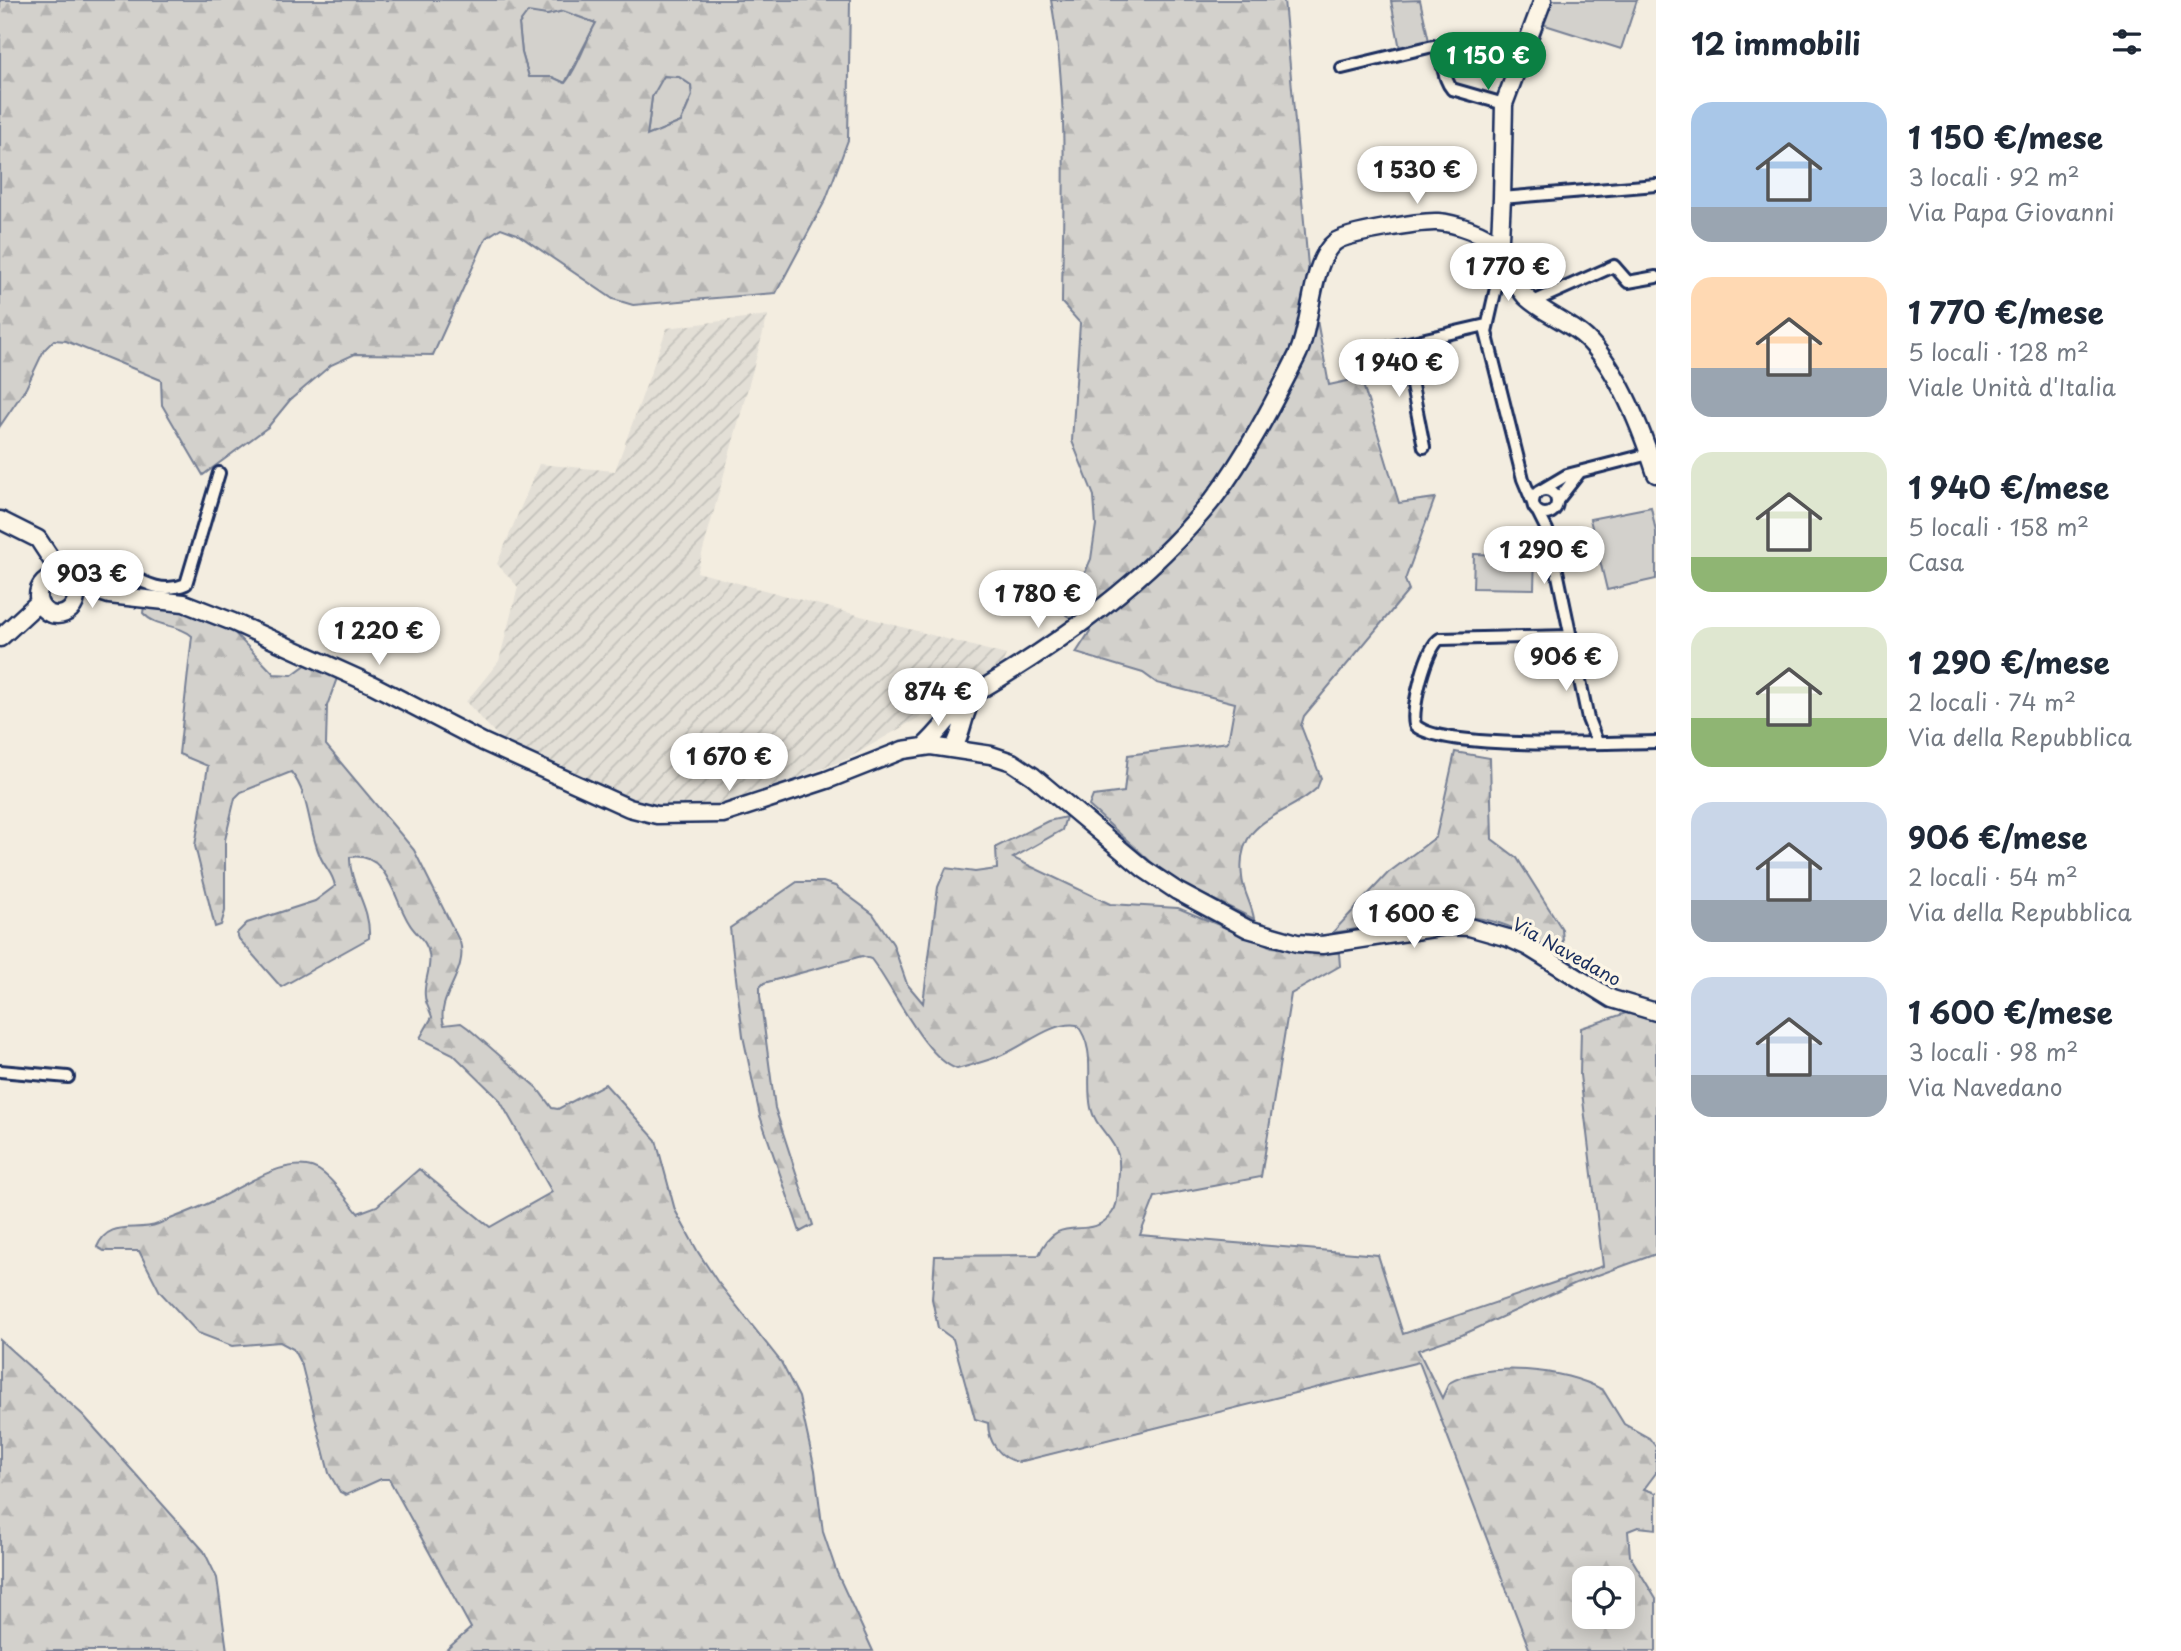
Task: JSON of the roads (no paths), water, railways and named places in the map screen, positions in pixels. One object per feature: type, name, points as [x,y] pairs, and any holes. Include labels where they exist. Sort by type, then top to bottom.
[{"type":"street","points":[[1496,244],[1500,238],[1503,198],[1504,104],[1543,0]]},
{"type":"street","points":[[1342,68],[1433,46],[1439,52],[1447,84],[1452,89],[1504,104]]},
{"type":"street","points":[[1503,198],[1656,185]]},
{"type":"street","points":[[923,747],[957,706],[1098,613],[1186,529],[1213,498],[1238,463],[1298,355],[1321,266],[1328,248],[1344,236],[1438,222],[1457,226],[1496,244],[1525,296],[1574,328],[1597,350],[1628,404],[1656,474]]},
{"type":"street","points":[[1533,302],[1614,266],[1628,282],[1656,277]]},
{"type":"street","points":[[1509,270],[1496,288],[1486,325],[1523,479],[1547,530],[1588,719],[1597,742]]},
{"type":"street","points":[[1369,352],[1486,325]]},
{"type":"street","points":[[1404,345],[1424,447]]},
{"type":"street","points":[[1536,508],[1540,491],[1567,475],[1649,454]]},
{"type":"street","points":[[1547,530],[1557,501],[1581,471]]},
{"type":"street","points":[[68,580],[81,566],[94,562],[155,587],[175,589],[186,584],[219,473]]},
{"type":"street","points":[[1540,491],[1549,491],[1557,501]]},
{"type":"street","points":[[1536,508],[1552,512]]},
{"type":"street","points":[[0,520],[32,534],[48,559],[68,580],[76,601]]},
{"type":"street","points":[[44,607],[40,588],[45,581],[48,559]]},
{"type":"street","points":[[45,581],[68,580],[109,595]]},
{"type":"street","points":[[44,607],[64,614],[76,601],[109,595]]},
{"type":"street","name":"Via Navedano","points":[[109,595],[184,603],[233,622],[629,808],[657,815],[723,814],[827,780],[903,750],[954,747],[990,755],[1012,762],[1032,776],[1144,869],[1177,891],[1248,929],[1297,943],[1335,943],[1446,926],[1489,932],[1528,947],[1597,992],[1656,1012]]},
{"type":"street","points":[[0,638],[44,607]]},
{"type":"street","points":[[1570,636],[1450,637],[1434,642],[1413,710],[1415,725],[1428,733],[1514,743],[1656,742]]},
{"type":"street","points":[[954,747],[966,721],[967,707],[978,691]]},
{"type":"street","points":[[946,721],[954,747]]},
{"type":"street","points":[[966,721],[975,740],[990,755]]},
{"type":"street","points":[[0,1071],[68,1077]]}]
